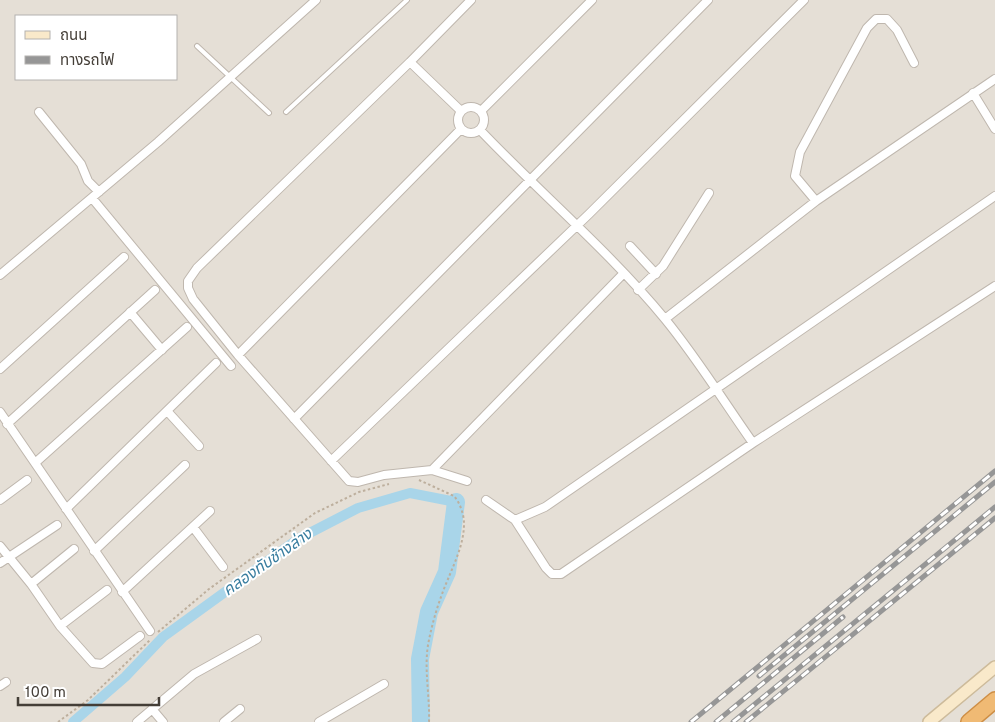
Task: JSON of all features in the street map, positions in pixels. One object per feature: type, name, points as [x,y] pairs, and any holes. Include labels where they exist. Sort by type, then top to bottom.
[{"type":"highway","points":[[969,722],[995,700]]},
{"type":"main road","points":[[929,722],[995,667]]},
{"type":"street","points":[[0,275],[95,195],[316,0]]},
{"type":"street","points":[[467,481],[432,470],[384,475],[358,482],[350,481],[238,356],[194,299],[188,288],[190,275],[410,62],[471,0]]},
{"type":"street","points":[[481,111],[592,0]]},
{"type":"street","points":[[294,419],[708,0]]},
{"type":"street","points":[[331,461],[577,226],[804,0]]},
{"type":"street","points":[[816,201],[795,176],[796,165],[800,152],[867,28],[876,19],[887,19],[897,30],[914,63]]},
{"type":"street","points":[[410,62],[461,111]]},
{"type":"street","points":[[665,319],[816,201],[995,79]]},
{"type":"street","points":[[973,93],[995,129]]},
{"type":"street","points":[[469,107],[481,111],[484,123],[480,130],[468,133],[461,128],[458,118],[461,111],[469,107]]},
{"type":"street","points":[[39,112],[81,164],[95,195],[231,366]]},
{"type":"street","points":[[238,356],[461,128]]},
{"type":"street","points":[[480,130],[530,182],[577,226],[665,319],[753,443]]},
{"type":"street","points":[[638,290],[656,274],[686,233],[709,193]]},
{"type":"street","points":[[515,520],[545,507],[995,196]]},
{"type":"street","points":[[630,246],[656,274]]},
{"type":"street","points":[[0,369],[124,257]]},
{"type":"street","points":[[432,470],[622,274]]},
{"type":"street","points":[[486,500],[515,520],[546,568],[552,574],[561,574],[753,443],[995,286]]},
{"type":"street","points":[[7,424],[156,290]]},
{"type":"street","points":[[130,312],[162,350]]},
{"type":"street","points":[[35,463],[186,327]]},
{"type":"street","points":[[66,509],[168,412],[216,363]]},
{"type":"street","points":[[0,412],[150,631]]},
{"type":"street","points":[[168,412],[199,446]]},
{"type":"street","points":[[94,551],[186,465]]},
{"type":"street","points":[[0,500],[28,480]]},
{"type":"street","points":[[122,592],[210,511]]},
{"type":"street","points":[[0,563],[58,525]]},
{"type":"street","points":[[193,527],[223,567]]},
{"type":"street","points":[[0,546],[87,659],[97,664],[102,664],[140,636]]},
{"type":"street","points":[[31,584],[74,549]]},
{"type":"street","points":[[60,626],[107,590]]},
{"type":"street","points":[[138,722],[194,674],[257,639]]},
{"type":"street","points":[[318,722],[384,684]]},
{"type":"street","points":[[224,722],[240,709]]},
{"type":"street","points":[[152,710],[163,722]]},
{"type":"lane","points":[[286,112],[407,0]]},
{"type":"lane","points":[[197,46],[269,113]]},
{"type":"path","points":[[416,479],[431,484],[454,496],[462,512],[464,524],[460,549],[435,616],[428,645],[429,722]]},
{"type":"path","points":[[58,722],[88,700],[158,633],[209,589],[242,565],[266,550],[316,513],[359,492],[393,483]]},
{"type":"shaded area","points":[[0,0],[995,0],[995,722],[0,722]]},
{"type":"waterway","name":"คลองทับช้างล่าง","points":[[73,722],[125,677],[163,637],[298,539],[358,508],[410,493],[456,502]]},
{"type":"waterway","name":"คลองทับช้างล่าง","points":[[421,722],[420,659],[429,612],[447,572],[456,502]]},
{"type":"railway","points":[[691,722],[995,471]]},
{"type":"railway","points":[[759,676],[995,482]]},
{"type":"railway","points":[[733,722],[995,507]]},
{"type":"railway","points":[[746,722],[995,518]]},
{"type":"railway","points":[[716,722],[843,617]]}]
